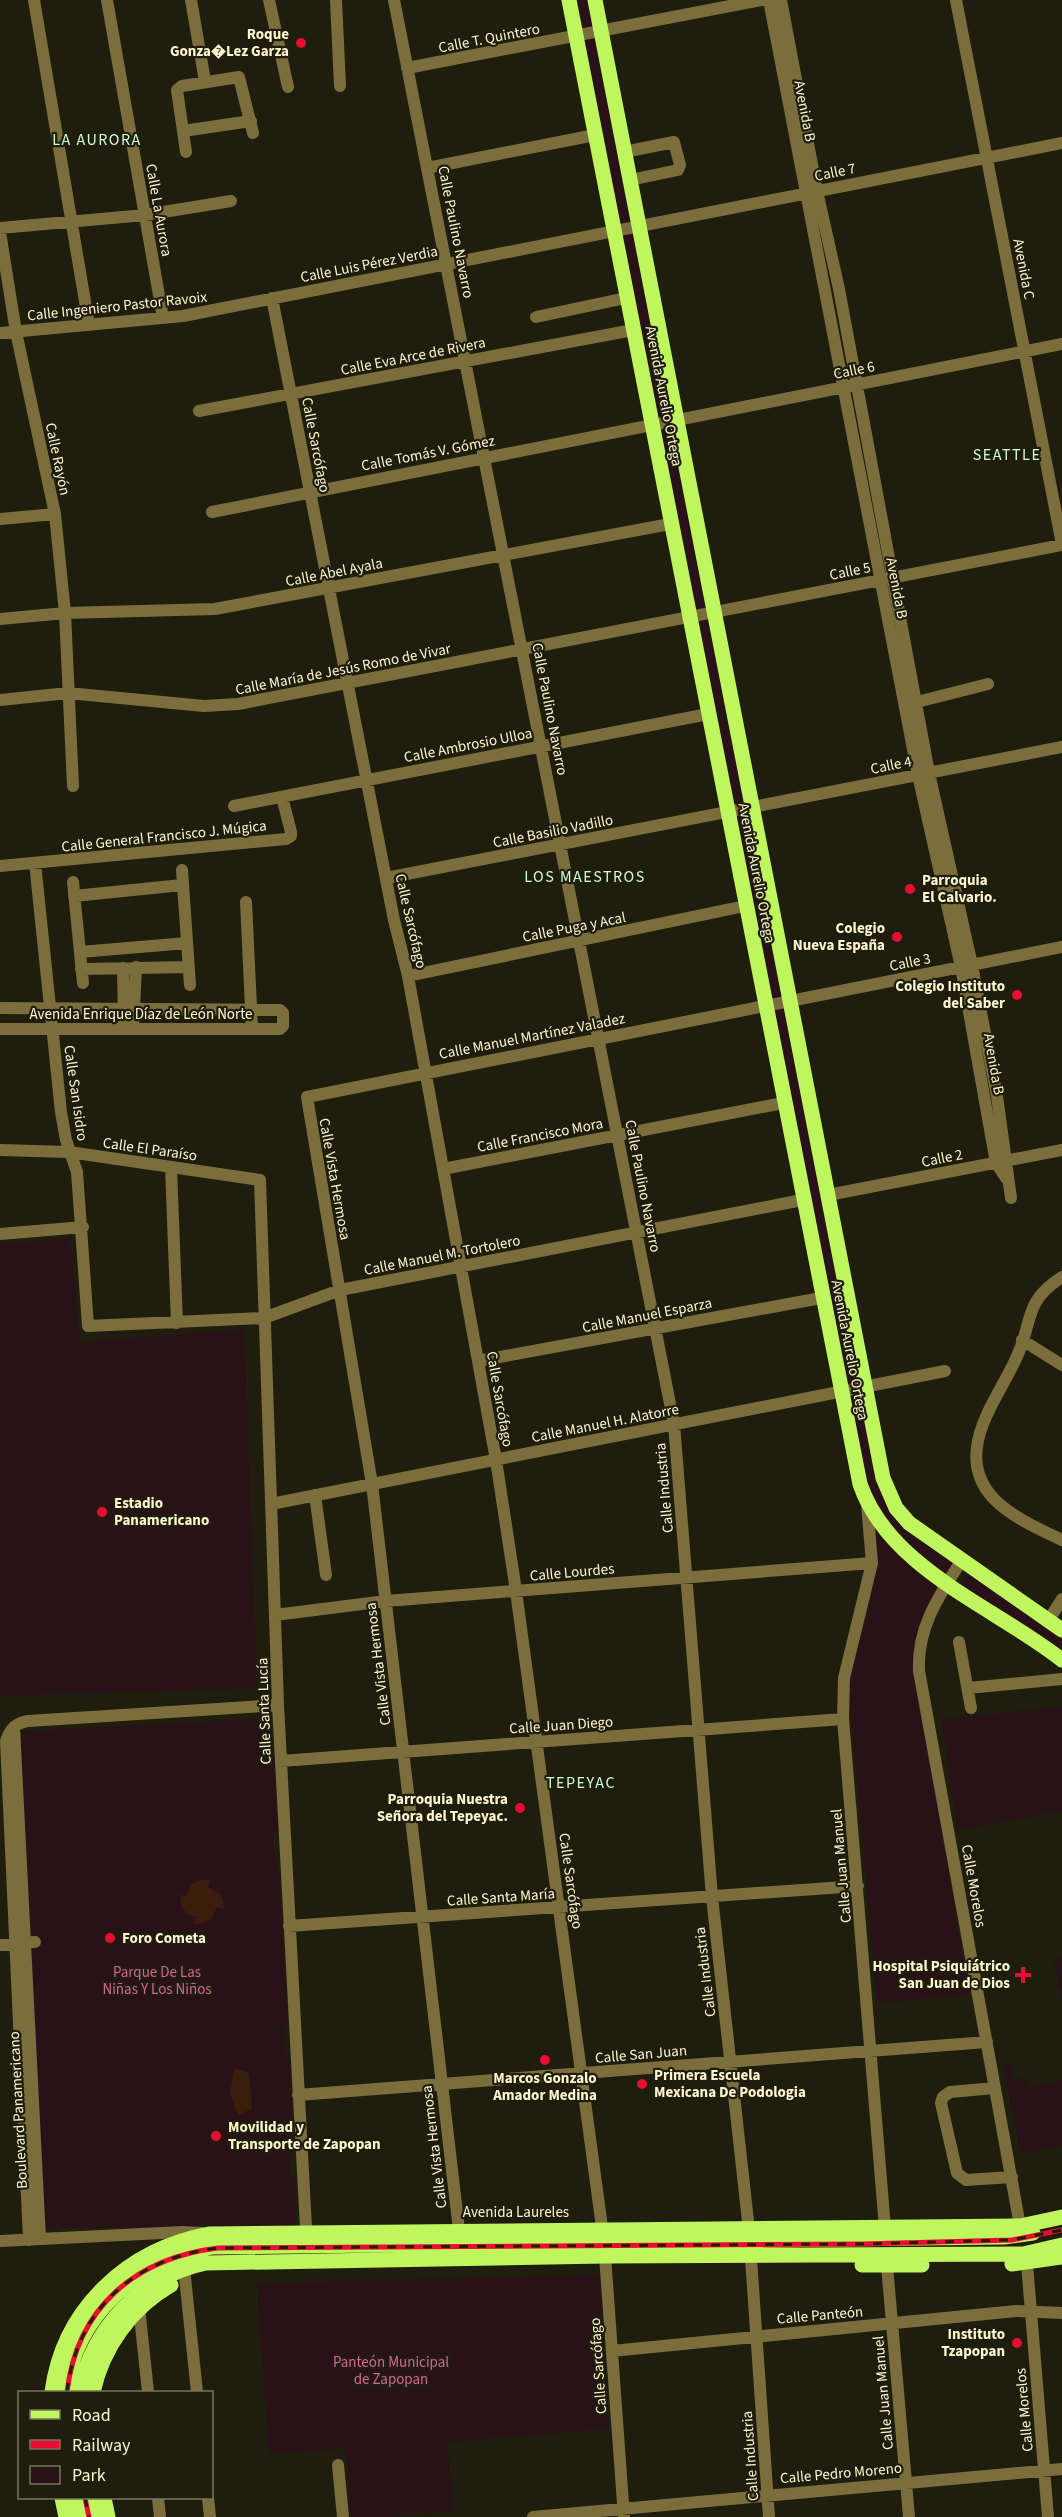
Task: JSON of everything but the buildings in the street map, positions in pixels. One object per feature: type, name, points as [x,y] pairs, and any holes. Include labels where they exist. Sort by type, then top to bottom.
[{"type":"main road","name":"Avenida Aurelio Ortega","points":[[568,0],[854,1464],[867,1504],[896,1544],[1062,1660]]},
{"type":"main road","name":"Avenida Aurelio Ortega","points":[[595,0],[883,1478],[896,1508],[909,1523],[1058,1625]]},
{"type":"main road","name":"Avenida Laureles","points":[[750,2248],[885,2228],[1020,2226],[1062,2217]]},
{"type":"main road","name":"Avenida Laureles","points":[[52,2391],[62,2353],[82,2314],[119,2272],[144,2256],[181,2240],[210,2234],[305,2250],[354,2264],[604,2248],[750,2248],[1004,2237],[1062,2226]]},
{"type":"main road","name":"Avenida Laureles","points":[[79,2391],[92,2353],[112,2319],[144,2290],[218,2261],[459,2230],[479,2230],[604,2248]]},
{"type":"main road","points":[[479,2230],[499,2243]]},
{"type":"main road","name":"Avenida Laureles","points":[[65,2391],[74,2358],[93,2321],[122,2288],[149,2267],[185,2253],[211,2247],[305,2250],[499,2243],[604,2248],[750,2248],[1023,2254],[1062,2245]]},
{"type":"main road","name":"Avenida Laureles","points":[[750,2248],[887,2266],[1027,2264],[1062,2257]]},
{"type":"main road","name":"Avenida Laureles","points":[[93,2391],[110,2347],[139,2307],[185,2273]]},
{"type":"main road","points":[[62,2499],[66,2517]]},
{"type":"main road","points":[[76,2499],[79,2517]]},
{"type":"main road","points":[[90,2499],[94,2517]]},
{"type":"main road","points":[[104,2499],[108,2517]]},
{"type":"street","points":[[34,0],[89,325]]},
{"type":"street","name":"Calle La Aurora","points":[[107,0],[163,318]]},
{"type":"street","points":[[191,0],[205,81]]},
{"type":"street","points":[[269,0],[288,87]]},
{"type":"street","points":[[336,0],[340,86]]},
{"type":"street","name":"Calle Paulino Navarro","points":[[394,0],[674,1424]]},
{"type":"street","name":"Calle T. Quintero","points":[[407,69],[761,0]]},
{"type":"street","name":"Avenida B","points":[[769,0],[790,79]]},
{"type":"street","name":"Avenida B","points":[[781,0],[790,79],[811,192],[842,387],[887,580]]},
{"type":"street","name":"Avenida C","points":[[956,0],[1062,545]]},
{"type":"street","points":[[183,131],[252,127],[239,77],[205,81],[182,86],[177,90],[186,152]]},
{"type":"street","points":[[427,168],[595,135]]},
{"type":"street","points":[[624,152],[674,142],[680,165],[678,170],[630,180]]},
{"type":"street","name":"Calle 7","points":[[614,231],[1062,143]]},
{"type":"street","name":"Avenida B","points":[[811,192],[856,385],[887,580],[923,774],[997,1096],[1001,1162],[1011,1198]]},
{"type":"street","points":[[0,230],[145,215],[231,201]]},
{"type":"street","name":"Calle Rayón","points":[[0,230],[16,332],[55,514],[65,613],[73,786]]},
{"type":"street","name":"Calle Luis Pérez Verdia","points":[[272,298],[614,231]]},
{"type":"street","name":"Calle Ingeniero Pastor Ravoix","points":[[0,333],[163,318],[272,298]]},
{"type":"street","name":"Calle Sarcófago","points":[[272,298],[386,878],[408,976],[496,1460],[583,2074],[604,2248],[624,2513]]},
{"type":"street","points":[[536,317],[627,298]]},
{"type":"street","name":"Calle Eva Arce de Rivera","points":[[199,411],[633,330]]},
{"type":"street","name":"Calle 6","points":[[651,425],[1062,344]]},
{"type":"street","name":"Calle Tomás V. Gómez","points":[[212,512],[651,425]]},
{"type":"street","points":[[0,519],[55,514]]},
{"type":"street","name":"Calle Abel Ayala","points":[[0,619],[65,613],[215,609],[670,524]]},
{"type":"street","name":"Calle 5","points":[[689,619],[715,612],[1062,545]]},
{"type":"street","name":"Calle María de Jesús Romo de Vivar","points":[[0,700],[68,693],[221,706],[689,619]]},
{"type":"street","name":"Avenida B","points":[[901,655],[917,702],[923,774]]},
{"type":"street","points":[[917,702],[988,684]]},
{"type":"street","name":"Calle Ambrosio Ulloa","points":[[234,806],[708,714]]},
{"type":"street","name":"Calle 4","points":[[727,813],[1062,747]]},
{"type":"street","name":"Calle General Francisco J. Múgica","points":[[0,866],[286,839],[291,836],[291,832],[282,797]]},
{"type":"street","name":"Calle Basilio Vadillo","points":[[386,878],[727,813]]},
{"type":"street","name":"Calle San Isidro","points":[[34,863],[61,1113],[69,1152],[77,1172],[83,1227],[88,1326]]},
{"type":"street","points":[[182,870],[190,985]]},
{"type":"street","points":[[73,882],[83,983]]},
{"type":"street","points":[[74,896],[182,885]]},
{"type":"street","points":[[246,902],[252,1028]]},
{"type":"street","name":"Calle Puga y Acal","points":[[408,976],[745,906]]},
{"type":"street","points":[[80,951],[187,943]]},
{"type":"street","name":"Calle 3","points":[[764,1005],[1062,947]]},
{"type":"street","points":[[81,969],[189,966]]},
{"type":"street","points":[[129,1028],[130,968]]},
{"type":"street","name":"Calle Manuel Martínez Valadez","points":[[307,1097],[764,1005]]},
{"type":"street","name":"Avenida Enrique Díaz de León Norte","points":[[0,1008],[282,1011],[282,1028],[0,1029]]},
{"type":"street","name":"Calle Vista Hermosa","points":[[307,1097],[372,1484],[459,2230]]},
{"type":"street","name":"Calle Francisco Mora","points":[[443,1169],[783,1103]]},
{"type":"street","name":"Calle El Paraíso","points":[[0,1150],[69,1152],[260,1180]]},
{"type":"street","name":"Calle 2","points":[[828,1195],[1062,1150]]},
{"type":"street","points":[[171,1168],[177,1323]]},
{"type":"street","name":"Calle Santa Lucía","points":[[260,1180],[278,1705],[305,2250]]},
{"type":"street","name":"Calle Manuel M. Tortolero","points":[[88,1326],[264,1318],[340,1290],[802,1200]]},
{"type":"street","points":[[0,1234],[83,1227]]},
{"type":"street","points":[[1062,1277],[1037,1298],[1028,1318],[1019,1353],[982,1426],[977,1473],[987,1494],[1022,1521],[1062,1540]]},
{"type":"street","name":"Calle Manuel Esparza","points":[[478,1362],[821,1298]]},
{"type":"street","points":[[1022,1340],[1062,1365]]},
{"type":"street","name":"Calle Manuel H. Alatorre","points":[[271,1504],[674,1424],[865,1389],[945,1371]]},
{"type":"street","name":"Calle Industria","points":[[674,1424],[712,1897],[750,2248],[769,2517]]},
{"type":"street","points":[[315,1495],[326,1575]]},
{"type":"street","name":"Calle Juan Manuel","points":[[867,1504],[872,1563],[844,1678],[843,1719],[885,2228]]},
{"type":"street","name":"Calle Morelos","points":[[962,1560],[924,1627],[920,1640],[919,1671],[1020,2226]]},
{"type":"street","name":"Calle Lourdes","points":[[275,1615],[386,1601],[872,1563]]},
{"type":"street","points":[[1058,1625],[1062,1599]]},
{"type":"street","points":[[959,1642],[971,1708]]},
{"type":"street","points":[[968,1688],[1062,1679]]},
{"type":"street","name":"Boulevard Panamericano","points":[[34,2240],[25,1943],[14,1727],[28,1721],[278,1705]]},
{"type":"street","name":"Calle Juan Diego","points":[[281,1761],[843,1719]]},
{"type":"street","name":"Calle Santa María","points":[[290,1926],[858,1886]]},
{"type":"street","points":[[0,1945],[25,1943]]},
{"type":"street","name":"Calle San Juan","points":[[298,2095],[987,2042]]},
{"type":"street","points":[[995,2088],[950,2092],[943,2097],[941,2103],[957,2173],[966,2180],[1012,2177]]},
{"type":"street","points":[[0,2241],[182,2232],[210,2234]]},
{"type":"street","points":[[139,2235],[147,2246],[144,2256]]},
{"type":"street","name":"Calle Morelos","points":[[1027,2264],[1048,2517]]},
{"type":"street","name":"Calle Juan Manuel","points":[[887,2266],[909,2517]]},
{"type":"street","points":[[185,2273],[197,2391]]},
{"type":"street","points":[[139,2307],[148,2391]]},
{"type":"street","name":"Calle Panteón","points":[[612,2351],[892,2323],[1031,2312],[1062,2313]]},
{"type":"street","points":[[338,2465],[343,2517]]},
{"type":"street","name":"Calle Pedro Moreno","points":[[533,2517],[624,2513],[768,2495],[1062,2469]]},
{"type":"street","points":[[158,2499],[160,2517]]},
{"type":"street","points":[[208,2499],[210,2517]]},
{"type":"green space","points":[[570,0],[594,0],[638,225],[628,230],[615,223]]},
{"type":"green space","points":[[637,231],[675,415],[657,418],[622,242],[624,235]]},
{"type":"green space","points":[[671,425],[747,803],[734,805],[660,434]]},
{"type":"green space","points":[[746,811],[789,998],[771,999],[733,818]]},
{"type":"green space","points":[[782,1007],[790,1008],[863,1382],[850,1385],[842,1382],[774,1011]]},
{"type":"green space","points":[[70,1238],[80,1342],[244,1329],[257,1688],[0,1696],[0,1244]]},
{"type":"green space","points":[[866,1395],[896,1509],[959,1559],[948,1575],[912,1552],[867,1497],[847,1397]]},
{"type":"green space","points":[[874,1522],[941,1583],[915,1672],[969,1994],[877,2003],[848,1682],[871,1603],[876,1554]]},
{"type":"green space","points":[[971,1570],[1062,1634],[1062,1655],[962,1586],[964,1576]]},
{"type":"green space","points":[[1062,1707],[1062,1811],[958,1830],[941,1719]]},
{"type":"green space","name":"Parque De Las Niñas Y Los Niños","points":[[255,1719],[271,1724],[278,1830],[273,1833],[275,1860],[278,1863],[288,2022],[283,2027],[285,2051],[289,2056],[293,2144],[289,2149],[290,2177],[295,2177],[296,2225],[43,2228],[16,1735],[23,1731]]},
{"type":"green space","points":[[1062,1958],[1062,2000],[1054,1959]]},
{"type":"green space","points":[[1010,2063],[1014,2080],[1026,2078],[1028,2087],[1062,2080],[1062,2145],[1021,2154],[1003,2064]]},
{"type":"green space","name":"Panteón Municipal de Zapopan","points":[[599,2275],[609,2429],[447,2442],[454,2510],[384,2517],[351,2517],[345,2448],[269,2454],[257,2283]]},
{"type":"shaded area","points":[[201,1880],[210,1880],[208,1887],[221,1895],[224,1909],[217,1907],[212,1918],[204,1923],[194,1924],[197,1917],[187,1914],[181,1905],[180,1895],[186,1896],[192,1884]]},
{"type":"shaded area","points":[[234,2068],[249,2073],[252,2109],[238,2115],[230,2094]]},
{"type":"railway","points":[[67,2391],[73,2362],[83,2335],[98,2312],[116,2292],[137,2276],[161,2263],[188,2254],[218,2248],[861,2244],[1012,2240],[1062,2230]]},
{"type":"railway","points":[[85,2499],[89,2517]]},
{"type":"place","name":"Roque Gonza�Lez Garza","points":[[301,43]]},
{"type":"place","name":"Parroquia El Calvario.","points":[[910,889]]},
{"type":"place","name":"Colegio Nueva España","points":[[897,937]]},
{"type":"place","name":"Colegio Instituto del Saber","points":[[1017,995]]},
{"type":"place","name":"Estadio Panamericano","points":[[102,1512]]},
{"type":"place","name":"Parroquia Nuestra Señora del Tepeyac.","points":[[520,1808]]},
{"type":"place","name":"Foro Cometa","points":[[110,1938]]},
{"type":"place","name":"Hospital Psiquiátrico San Juan de Dios","points":[[1023,1975]]},
{"type":"place","name":"Marcos Gonzalo Amador Medina","points":[[545,2060]]},
{"type":"place","name":"Primera Escuela Mexicana De Podologia","points":[[642,2084]]},
{"type":"place","name":"Movilidad y Transporte de Zapopan","points":[[216,2136]]},
{"type":"place","name":"Instituto Tzapopan","points":[[1017,2343]]},
{"type":"district","name":"LA AURORA","points":[[97,139]]},
{"type":"district","name":"SEATTLE","points":[[1007,454]]},
{"type":"district","name":"LOS MAESTROS","points":[[585,876]]},
{"type":"district","name":"TEPEYAC","points":[[581,1782]]}]
